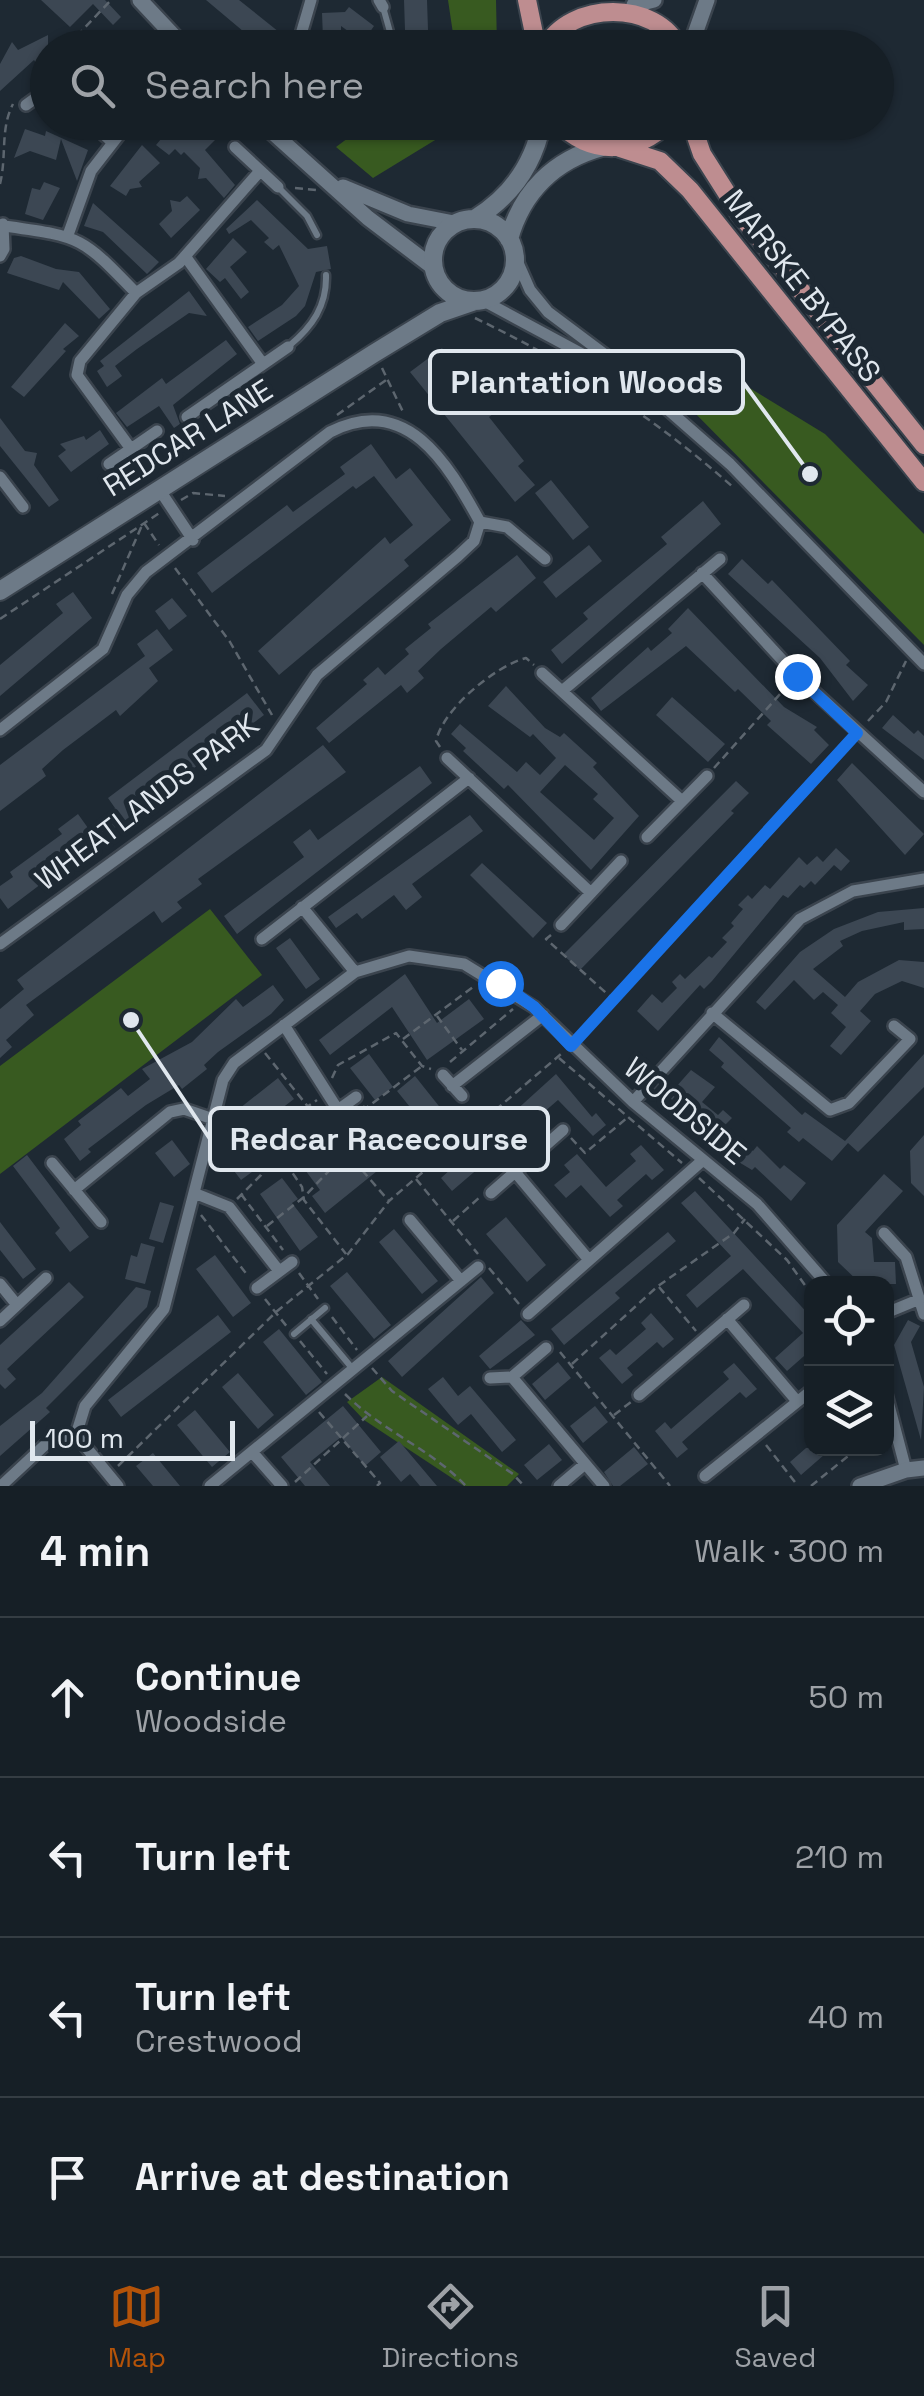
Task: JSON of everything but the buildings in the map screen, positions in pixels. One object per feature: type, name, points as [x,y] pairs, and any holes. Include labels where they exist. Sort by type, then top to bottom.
[{"type":"main road","points":[[527,0],[533,30]]},
{"type":"main road","points":[[558,30],[568,17],[608,1],[634,4],[660,20],[667,30]]},
{"type":"main road","points":[[537,140],[518,180],[476,218],[454,224],[436,242],[436,275],[458,298],[479,300],[504,287],[513,272],[512,247],[518,212],[543,178],[564,162],[642,140]]},
{"type":"main road","name":"MARSKE BYPASS","points":[[580,140],[660,161],[690,190],[924,482]]},
{"type":"main road","name":"MARSKE BYPASS","points":[[697,140],[740,214],[924,444]]},
{"type":"main road","points":[[476,218],[489,221],[512,247]]},
{"type":"main road","name":"REDCAR LANE","points":[[406,334],[431,306],[436,275]]},
{"type":"main road","name":"REDCAR LANE","points":[[0,591],[372,354],[452,307],[479,300]]},
{"type":"street","points":[[140,0],[169,30]]},
{"type":"street","points":[[303,30],[312,0]]},
{"type":"street","points":[[634,4],[654,0]]},
{"type":"street","points":[[696,30],[707,0]]},
{"type":"street","points":[[25,99],[30,97]]},
{"type":"street","points":[[282,140],[436,275]]},
{"type":"street","points":[[68,235],[91,171],[112,142]]},
{"type":"street","points":[[235,147],[278,187]]},
{"type":"street","points":[[131,449],[78,374],[80,361],[136,292],[185,256],[260,171]]},
{"type":"street","points":[[334,184],[408,214],[454,224]]},
{"type":"street","points":[[0,256],[2,224],[68,235],[90,244],[136,292]]},
{"type":"street","points":[[512,247],[538,301],[783,515],[924,664]]},
{"type":"street","points":[[185,256],[264,364]]},
{"type":"street","points":[[479,300],[629,378]]},
{"type":"street","points":[[186,416],[288,347]]},
{"type":"street","points":[[0,730],[103,650],[127,595],[146,572],[330,432],[356,419],[390,420],[410,430],[460,482],[480,522],[507,528],[545,559]]},
{"type":"street","points":[[108,464],[157,432]]},
{"type":"street","points":[[0,477],[23,506]]},
{"type":"street","points":[[159,488],[193,540]]},
{"type":"street","name":"WHEATLANDS PARK","points":[[0,944],[266,750],[317,675],[474,541],[480,522]]},
{"type":"street","points":[[562,691],[720,559]]},
{"type":"street","points":[[702,573],[797,676],[924,792]]},
{"type":"street","points":[[542,672],[682,800]]},
{"type":"street","points":[[447,758],[591,893]]},
{"type":"street","points":[[647,837],[707,776]]},
{"type":"street","points":[[262,939],[469,778]]},
{"type":"street","points":[[561,925],[620,861]]},
{"type":"street","points":[[633,1102],[800,919],[853,892],[924,879]]},
{"type":"street","points":[[302,907],[355,972]]},
{"type":"street","name":"WOODSIDE","points":[[76,1436],[85,1406],[164,1308],[228,1072],[355,972],[410,956],[464,964],[524,1000],[633,1102],[757,1204],[820,1276]]},
{"type":"street","points":[[712,1014],[830,1110],[849,1103],[910,1039],[894,1026]]},
{"type":"street","points":[[452,1086],[543,1015]]},
{"type":"street","points":[[284,1026],[338,1110]]},
{"type":"street","points":[[440,1074],[462,1096]]},
{"type":"street","points":[[321,1122],[356,1097]]},
{"type":"street","points":[[74,1190],[170,1112],[184,1110],[213,1119]]},
{"type":"street","points":[[491,1193],[563,1130]]},
{"type":"street","points":[[528,1314],[703,1160]]},
{"type":"street","points":[[52,1163],[101,1222]]},
{"type":"street","points":[[514,1172],[588,1260]]},
{"type":"street","points":[[192,1198],[229,1207],[280,1271]]},
{"type":"street","points":[[410,1220],[461,1281]]},
{"type":"street","points":[[884,1233],[906,1257],[924,1314]]},
{"type":"street","points":[[257,1288],[292,1262]]},
{"type":"street","points":[[210,1486],[478,1267]]},
{"type":"street","points":[[0,1321],[46,1278]]},
{"type":"street","points":[[0,1284],[17,1305]]},
{"type":"street","points":[[894,1310],[920,1299]]},
{"type":"street","points":[[639,1395],[744,1304]]},
{"type":"street","points":[[727,1319],[796,1400]]},
{"type":"street","points":[[490,1378],[512,1377],[549,1346]]},
{"type":"street","points":[[512,1377],[604,1486]]},
{"type":"street","points":[[705,1476],[804,1395]]},
{"type":"street","points":[[894,1424],[906,1470]]},
{"type":"street","points":[[1,1486],[46,1444],[76,1436],[118,1486]]},
{"type":"street","points":[[252,1452],[282,1486]]},
{"type":"street","points":[[560,1486],[586,1464]]},
{"type":"street","points":[[860,1486],[924,1468]]},
{"type":"lane","points":[[381,3],[389,30]]},
{"type":"lane","points":[[278,187],[307,216],[317,235]]},
{"type":"lane","points":[[288,347],[315,320],[325,298],[326,275]]},
{"type":"lane","points":[[294,1334],[325,1308]]},
{"type":"lane","points":[[312,1319],[353,1369]]},
{"type":"path","points":[[87,30],[112,0]]},
{"type":"path","points":[[0,184],[4,168],[2,122],[25,99]]},
{"type":"path","points":[[278,187],[317,190]]},
{"type":"path","points":[[452,307],[583,372],[666,428],[746,499]]},
{"type":"path","points":[[372,354],[389,378],[410,430]]},
{"type":"path","points":[[330,420],[389,378]]},
{"type":"path","points":[[238,381],[264,422]]},
{"type":"path","points":[[108,464],[135,504]]},
{"type":"path","points":[[0,618],[193,493],[224,497]]},
{"type":"path","points":[[143,522],[230,642],[266,712],[286,724]]},
{"type":"path","points":[[112,593],[143,522]]},
{"type":"path","points":[[110,1475],[276,1312],[347,1255],[414,1177],[571,1046],[615,1001],[886,702],[910,651]]},
{"type":"path","points":[[447,758],[436,741],[440,722],[463,697],[508,662],[526,658],[542,672]]},
{"type":"path","points":[[707,776],[797,676]]},
{"type":"path","points":[[561,925],[546,939],[615,1001]]},
{"type":"path","points":[[402,1040],[487,976]]},
{"type":"path","points":[[229,1207],[261,1174],[270,1140],[325,1095],[338,1065],[375,1041],[396,1033],[422,1066],[440,1074],[524,1000]]},
{"type":"path","points":[[436,1014],[463,1052]]},
{"type":"path","points":[[259,1044],[389,1202]]},
{"type":"path","points":[[356,1097],[365,1109],[422,1066]]},
{"type":"path","points":[[462,1096],[456,1106],[472,1128]]},
{"type":"path","points":[[563,1130],[585,1153],[628,1118]]},
{"type":"path","points":[[270,1140],[291,1168],[304,1197],[347,1255]]},
{"type":"path","points":[[265,1226],[304,1197],[346,1154]]},
{"type":"path","points":[[414,1177],[528,1314]]},
{"type":"path","points":[[452,1222],[488,1190],[491,1193]]},
{"type":"path","points":[[192,1198],[257,1288],[335,1384],[367,1416],[445,1464],[466,1486]]},
{"type":"path","points":[[571,1366],[658,1286],[734,1233],[746,1218]]},
{"type":"path","points":[[658,1286],[703,1340]]},
{"type":"path","points":[[549,1346],[571,1366],[670,1486]]},
{"type":"path","points":[[612,1416],[639,1395]]},
{"type":"path","points":[[312,1402],[380,1483],[377,1486]]},
{"type":"path","points":[[290,1486],[367,1416]]},
{"type":"path","points":[[755,1432],[798,1486]]},
{"type":"path","points":[[811,1486],[848,1456]]},
{"type":"green space","points":[[448,0],[496,0],[497,30],[452,30]]},
{"type":"green space","points":[[345,140],[435,140],[373,178],[336,147]]},
{"type":"green space","points":[[714,366],[825,434],[924,534],[924,645],[684,402],[680,374]]},
{"type":"green space","points":[[210,909],[262,975],[0,1174],[0,1066]]},
{"type":"green space","points":[[382,1377],[519,1474],[507,1486],[464,1486],[364,1420],[347,1402]]},
{"type":"place","name":"Plantation Woods","points":[[810,474]]},
{"type":"place","name":"Redcar Racecourse","points":[[131,1020]]},
{"type":"route","points":[[500,983],[534,1007],[571,1046],[615,1001],[857,733],[797,676]]}]
